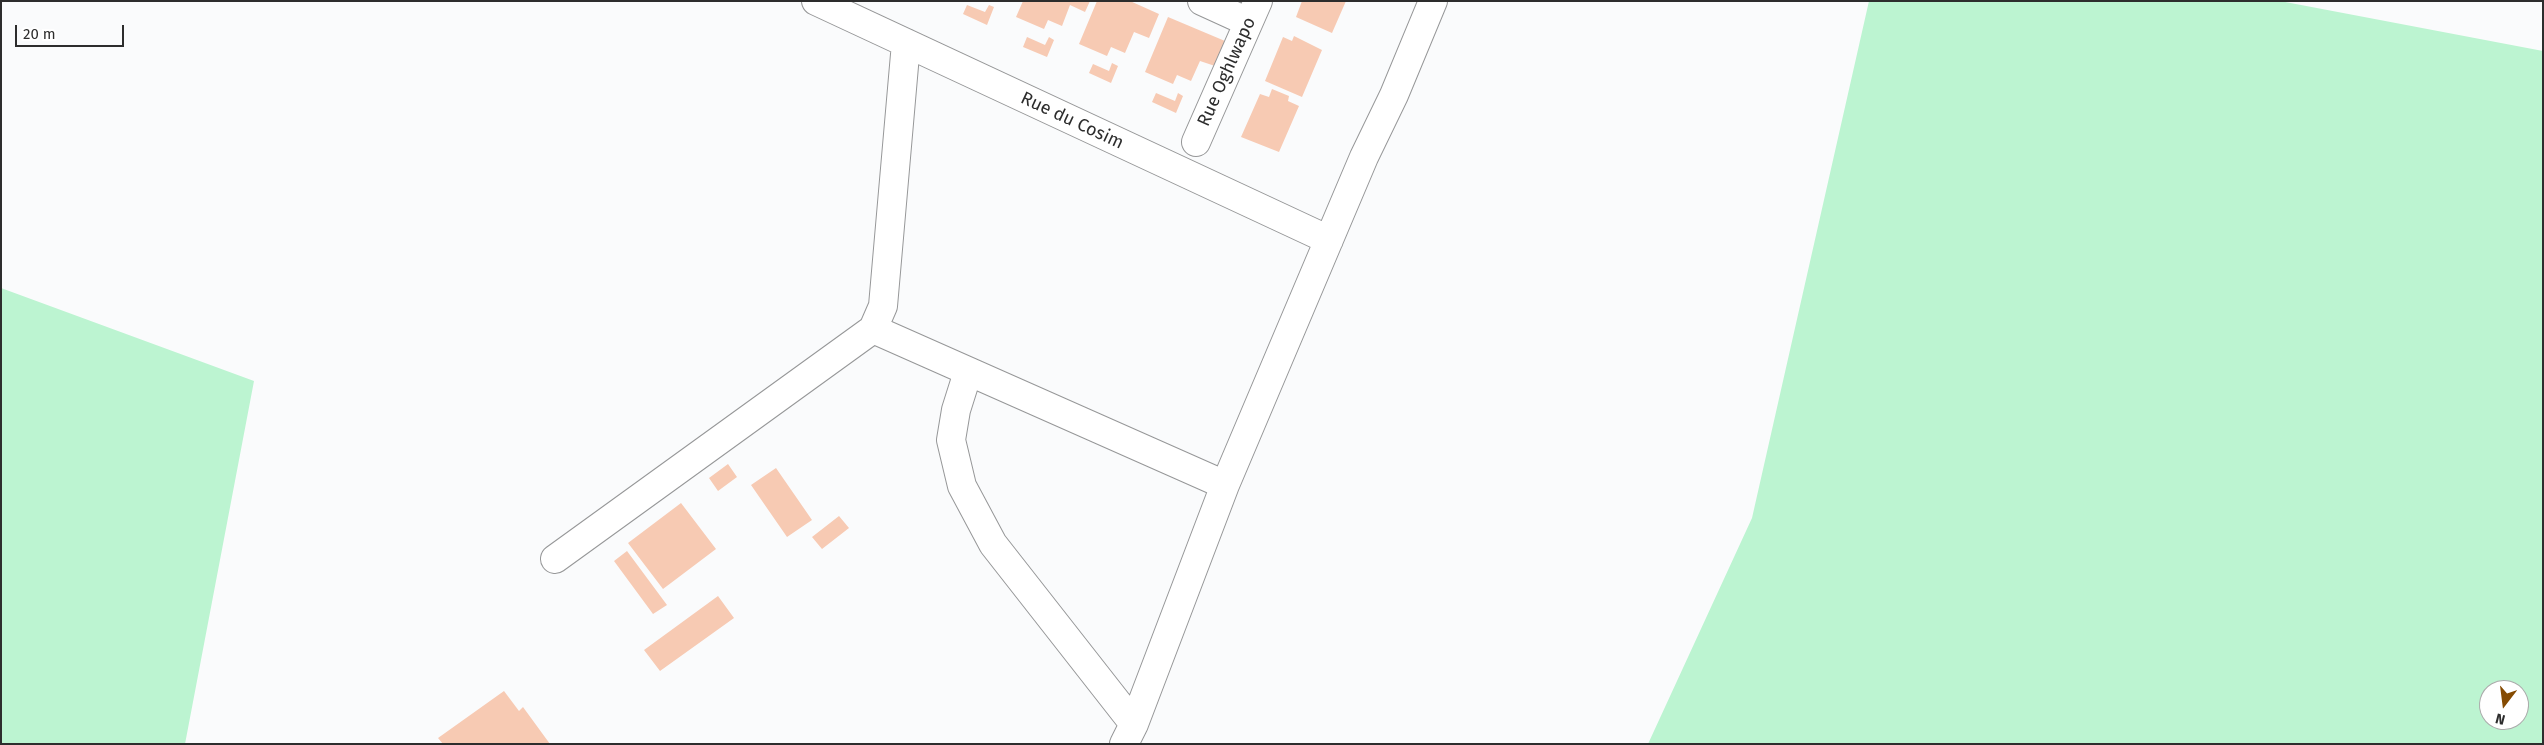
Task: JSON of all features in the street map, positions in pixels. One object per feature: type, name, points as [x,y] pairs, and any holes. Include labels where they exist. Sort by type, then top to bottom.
[{"type":"street","name":"Rue du Cosim","points":[[816,1],[1329,240]]},
{"type":"street","points":[[1202,1],[1253,12]]},
{"type":"street","points":[[1129,734],[1225,485],[1364,157],[1394,95],[1433,1]]},
{"type":"street","name":"Rue Oghlwapo","points":[[1196,142],[1253,12]]},
{"type":"street","points":[[555,559],[872,329],[882,306],[906,43]]},
{"type":"street","points":[[872,329],[1225,485]]},
{"type":"street","points":[[968,372],[956,410],[952,440],[962,486],[993,544],[1129,734]]},
{"type":"green space","points":[[1869,1],[2280,1],[2543,51],[2543,744],[1648,744],[1752,518]]},
{"type":"green space","points":[[1,288],[254,381],[185,744],[1,744]]},
{"type":"building","points":[[1023,1],[1090,1],[1085,12],[1070,5],[1062,26],[1048,20],[1044,29],[1016,17]]},
{"type":"building","points":[[1097,1],[1130,1],[1159,14],[1149,38],[1134,32],[1125,53],[1111,47],[1107,56],[1079,44]]},
{"type":"building","points":[[1302,1],[1346,1],[1332,33],[1296,17]]},
{"type":"building","points":[[967,5],[985,12],[989,5],[994,7],[987,25],[963,14]]},
{"type":"building","points":[[1168,17],[1225,41],[1215,66],[1200,61],[1191,81],[1177,75],[1173,84],[1145,72]]},
{"type":"building","points":[[1294,36],[1322,50],[1302,97],[1265,81],[1283,37],[1292,41]]},
{"type":"building","points":[[1027,37],[1045,45],[1049,37],[1054,40],[1047,57],[1023,47]]},
{"type":"building","points":[[1112,63],[1118,66],[1111,83],[1089,73],[1093,64],[1109,71]]},
{"type":"building","points":[[1272,89],[1289,96],[1288,101],[1299,106],[1279,152],[1241,137],[1260,94],[1269,97]]},
{"type":"building","points":[[1156,93],[1175,101],[1178,93],[1183,96],[1176,113],[1152,102]]},
{"type":"building","points":[[728,464],[737,477],[718,491],[709,478]]},
{"type":"building","points":[[776,468],[812,520],[787,537],[751,485]]},
{"type":"building","points":[[681,503],[716,549],[663,589],[628,543]]},
{"type":"building","points":[[839,516],[849,528],[822,549],[812,537]]},
{"type":"building","points":[[627,551],[667,605],[653,614],[614,561]]},
{"type":"building","points":[[718,596],[734,618],[660,671],[644,650]]},
{"type":"building","points":[[504,691],[519,711],[523,707],[550,744],[443,744],[438,738]]}]
